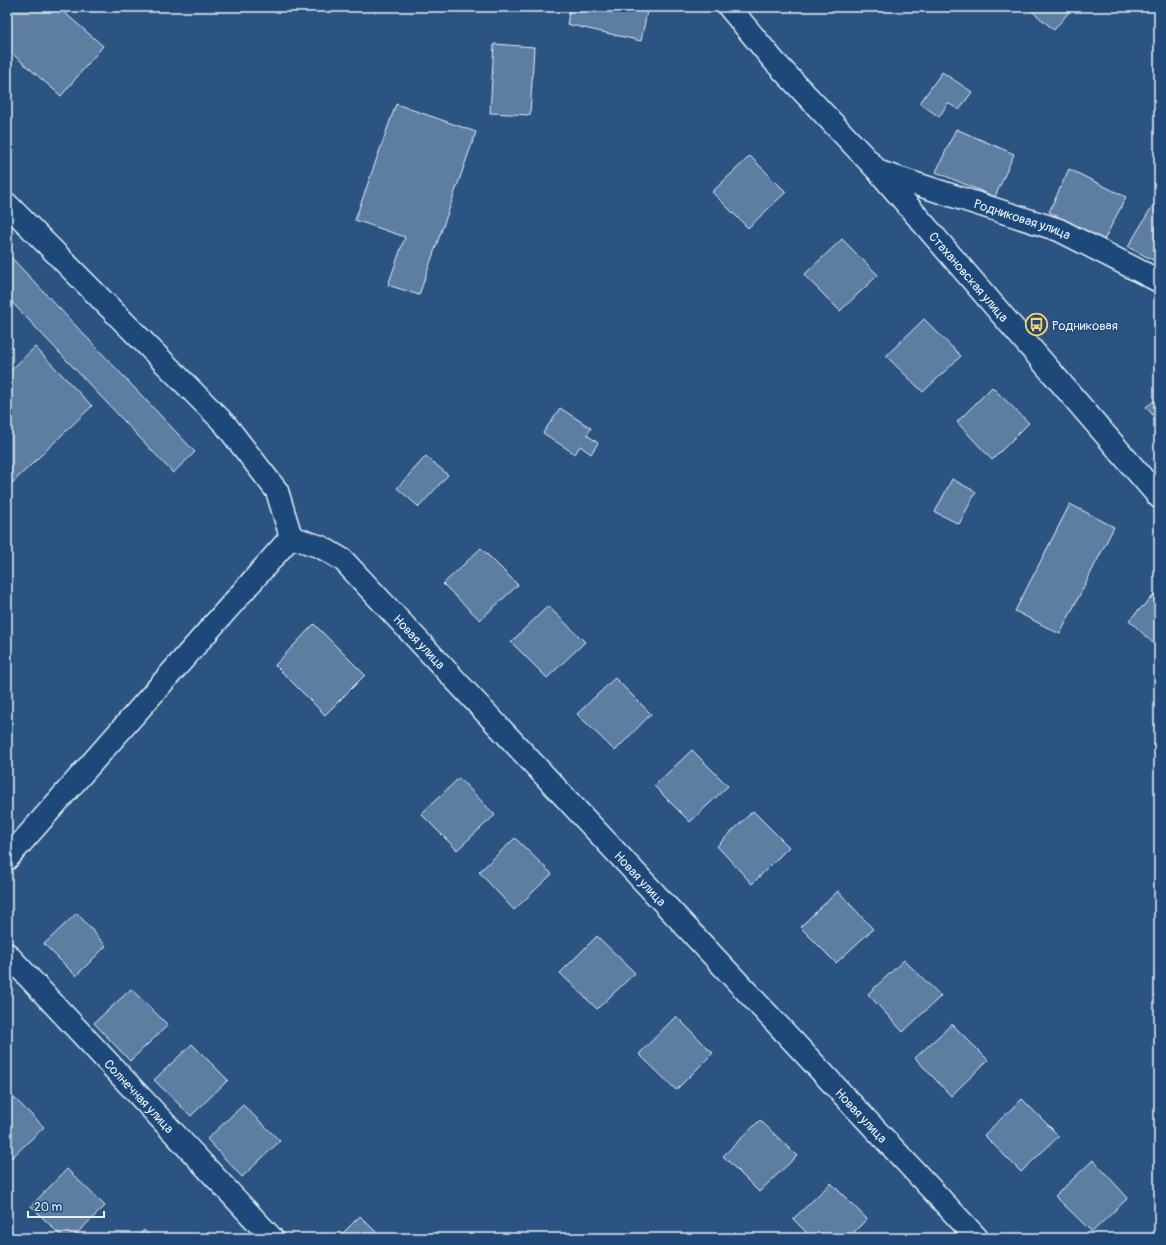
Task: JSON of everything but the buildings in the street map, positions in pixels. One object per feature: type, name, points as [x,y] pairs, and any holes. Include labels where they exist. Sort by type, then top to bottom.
[{"type":"street","name":"Стахановская улица","points":[[729,7],[774,61],[879,172],[1159,497]]},
{"type":"street","name":"Родниковая улица","points":[[879,172],[1059,230],[1159,281]]},
{"type":"street","points":[[7,204],[225,424],[276,491],[291,537],[7,859]]},
{"type":"street","name":"Новая улица","points":[[291,537],[321,546],[344,560],[850,1104],[977,1238]]},
{"type":"street","name":"Солнечная улица","points":[[7,954],[272,1238]]},
{"type":"place","name":"Родниковая","points":[[1037,325]]}]
